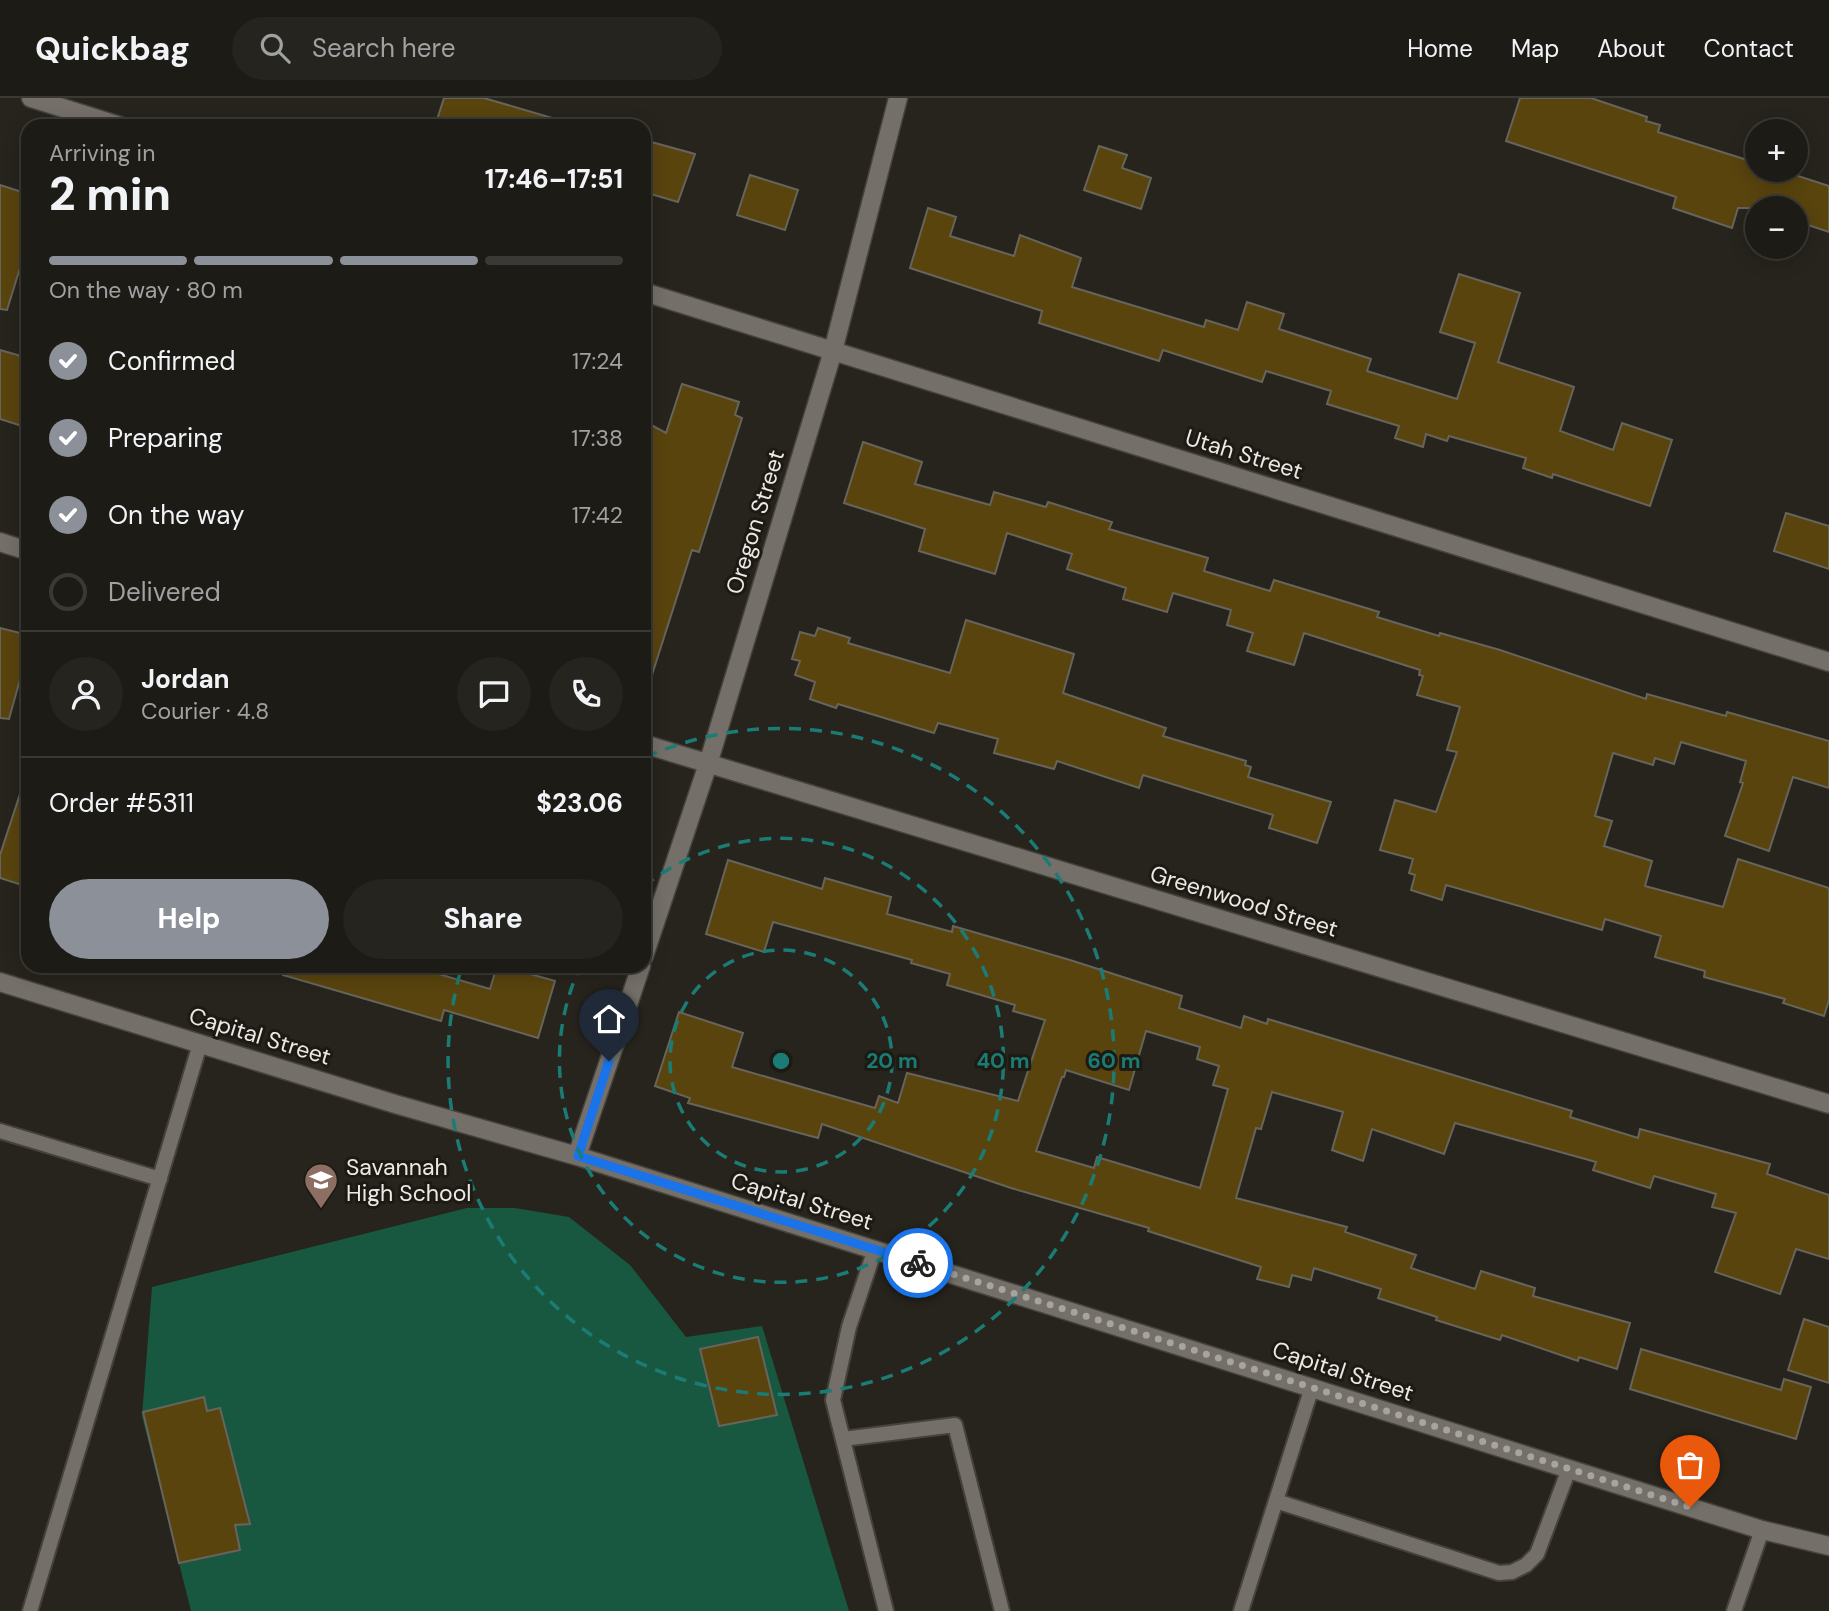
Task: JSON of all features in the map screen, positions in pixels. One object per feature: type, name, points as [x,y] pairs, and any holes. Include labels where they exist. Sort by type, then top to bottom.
[{"type":"street","points":[[31,98],[98,119]]},
{"type":"street","name":"Oregon Street","points":[[651,935],[708,764],[833,351],[898,98]]},
{"type":"street","name":"Utah Street","points":[[651,294],[1829,662]]},
{"type":"street","points":[[0,542],[21,549]]},
{"type":"street","name":"Greenwood Street","points":[[651,746],[1829,1104]]},
{"type":"street","points":[[578,1156],[639,973]]},
{"type":"street","name":"Capital Street","points":[[0,982],[578,1156],[1762,1530],[1829,1546]]},
{"type":"lane","points":[[30,1611],[200,1044]]},
{"type":"lane","points":[[0,1131],[160,1180]]},
{"type":"lane","points":[[875,1249],[849,1327],[833,1401],[886,1611]]},
{"type":"lane","points":[[1241,1611],[1312,1387]]},
{"type":"lane","points":[[843,1439],[956,1425],[1002,1611]]},
{"type":"lane","points":[[1276,1501],[1499,1573],[1512,1572],[1526,1566],[1537,1554],[1569,1469]]},
{"type":"lane","points":[[1734,1611],[1762,1530]]},
{"type":"green space","points":[[467,1208],[515,1208],[569,1217],[630,1265],[686,1337],[762,1326],[849,1611],[191,1611],[142,1416],[152,1287]]},
{"type":"building","points":[[444,98],[484,98],[552,118],[552,119],[437,119]]},
{"type":"building","points":[[1520,98],[1591,98],[1647,117],[1646,121],[1660,125],[1658,132],[1745,159],[1745,182],[1808,182],[1808,179],[1829,186],[1829,232],[1808,225],[1808,196],[1745,196],[1745,208],[1738,208],[1732,228],[1673,208],[1676,197],[1506,141]]},
{"type":"building","points":[[651,142],[695,154],[678,202],[651,194]]},
{"type":"building","points":[[1099,146],[1127,155],[1122,168],[1151,178],[1141,209],[1084,190]]},
{"type":"building","points":[[750,175],[798,190],[785,230],[737,215]]},
{"type":"building","points":[[0,185],[21,192],[21,265],[7,310],[0,309]]},
{"type":"building","points":[[928,208],[956,217],[950,236],[1014,256],[1020,235],[1081,258],[1072,287],[1204,327],[1206,320],[1238,330],[1247,302],[1284,314],[1279,329],[1371,359],[1367,371],[1457,399],[1475,343],[1440,332],[1459,274],[1520,293],[1498,362],[1574,387],[1560,431],[1613,450],[1622,423],[1672,440],[1650,506],[1553,474],[1552,478],[1523,468],[1526,458],[1449,436],[1447,441],[1426,434],[1423,447],[1395,438],[1399,426],[1327,404],[1331,391],[1266,371],[1262,382],[1163,350],[1159,361],[1039,323],[1042,311],[910,268]]},
{"type":"building","points":[[0,350],[21,356],[21,426],[0,419]]},
{"type":"building","points":[[682,384],[739,402],[735,415],[742,418],[699,552],[692,550],[651,678],[651,425],[666,433]]},
{"type":"building","points":[[863,442],[922,462],[915,484],[990,505],[994,492],[1046,507],[1048,502],[1112,522],[1109,529],[1208,558],[1204,571],[1270,591],[1274,580],[1379,612],[1377,617],[1439,636],[1440,633],[1500,650],[1646,699],[1647,694],[1726,716],[1727,712],[1829,741],[1829,788],[1793,777],[1769,851],[1725,836],[1743,783],[1740,782],[1746,761],[1681,742],[1674,764],[1655,758],[1653,765],[1613,753],[1595,816],[1612,821],[1604,846],[1652,861],[1645,886],[1723,907],[1738,859],[1829,888],[1829,1000],[1824,1016],[1783,1003],[1785,999],[1704,977],[1705,971],[1655,957],[1661,936],[1605,919],[1602,930],[1446,885],[1442,900],[1411,890],[1415,875],[1409,873],[1413,859],[1380,850],[1395,800],[1436,812],[1457,752],[1447,750],[1460,707],[1417,695],[1423,676],[1419,675],[1420,670],[1304,633],[1294,665],[1247,651],[1253,633],[1227,625],[1231,610],[1173,593],[1167,612],[1123,599],[1126,588],[1067,569],[1072,554],[1007,533],[995,574],[919,551],[925,529],[844,503]]},
{"type":"building","points":[[1786,513],[1829,526],[1829,569],[1774,551]]},
{"type":"building","points":[[966,620],[1074,654],[1063,693],[1166,728],[1163,736],[1246,761],[1245,765],[1251,767],[1248,777],[1331,802],[1317,843],[1269,828],[1273,815],[1143,775],[1139,788],[1057,761],[1054,769],[994,753],[998,739],[938,723],[934,733],[838,704],[836,708],[810,699],[815,682],[795,675],[800,661],[792,659],[800,632],[815,636],[818,628],[850,638],[848,643],[950,673]]},
{"type":"building","points":[[0,628],[21,633],[21,676],[9,719],[0,718]]},
{"type":"building","points":[[21,791],[21,885],[0,878],[0,855]]},
{"type":"building","points":[[728,860],[822,889],[825,878],[891,897],[887,914],[952,932],[953,926],[1182,996],[1179,1008],[1241,1028],[1244,1016],[1267,1024],[1268,1019],[1572,1111],[1570,1117],[1638,1138],[1640,1129],[1770,1164],[1767,1174],[1829,1195],[1829,1259],[1796,1249],[1780,1294],[1715,1272],[1736,1213],[1712,1207],[1716,1194],[1654,1176],[1650,1188],[1593,1170],[1596,1162],[1455,1123],[1444,1154],[1372,1129],[1363,1161],[1332,1150],[1343,1112],[1272,1092],[1261,1129],[1256,1128],[1236,1198],[1347,1227],[1345,1232],[1416,1255],[1411,1268],[1475,1289],[1481,1271],[1535,1288],[1533,1296],[1630,1323],[1617,1369],[1579,1357],[1578,1361],[1502,1335],[1500,1340],[1436,1320],[1437,1317],[1378,1298],[1381,1289],[1314,1268],[1311,1280],[1292,1275],[1289,1287],[1257,1279],[1261,1267],[1148,1231],[1149,1228],[1011,1188],[822,1124],[818,1138],[688,1103],[690,1098],[655,1086],[679,1012],[743,1033],[732,1067],[875,1108],[879,1096],[898,1103],[907,1073],[1018,1101],[1045,1020],[1013,1011],[1015,1005],[947,985],[950,974],[911,963],[912,960],[773,922],[764,952],[706,934]],"holes":[[[1146,1031],[1200,1047],[1197,1059],[1219,1066],[1213,1085],[1228,1089],[1200,1188],[1097,1157],[1094,1168],[1036,1151],[1066,1070],[1129,1090]]]},
{"type":"building","points":[[435,973],[490,989],[495,973],[527,973],[555,981],[538,1038],[444,1010],[441,1021],[283,975]]},
{"type":"building","points":[[1804,1319],[1829,1327],[1829,1383],[1788,1370]]},
{"type":"building","points":[[758,1337],[777,1415],[719,1426],[700,1349]]},
{"type":"building","points":[[1641,1349],[1781,1390],[1784,1379],[1811,1387],[1796,1439],[1630,1389]]},
{"type":"building","points":[[204,1397],[207,1411],[220,1408],[250,1524],[235,1525],[240,1550],[179,1563],[143,1412]]},
{"type":"way so far","points":[[918,1263],[1690,1507]]},
{"type":"place","name":"Savannah High School","points":[[321,1210]]},
{"type":"route","points":[[609,1061],[578,1156],[918,1263]]}]
